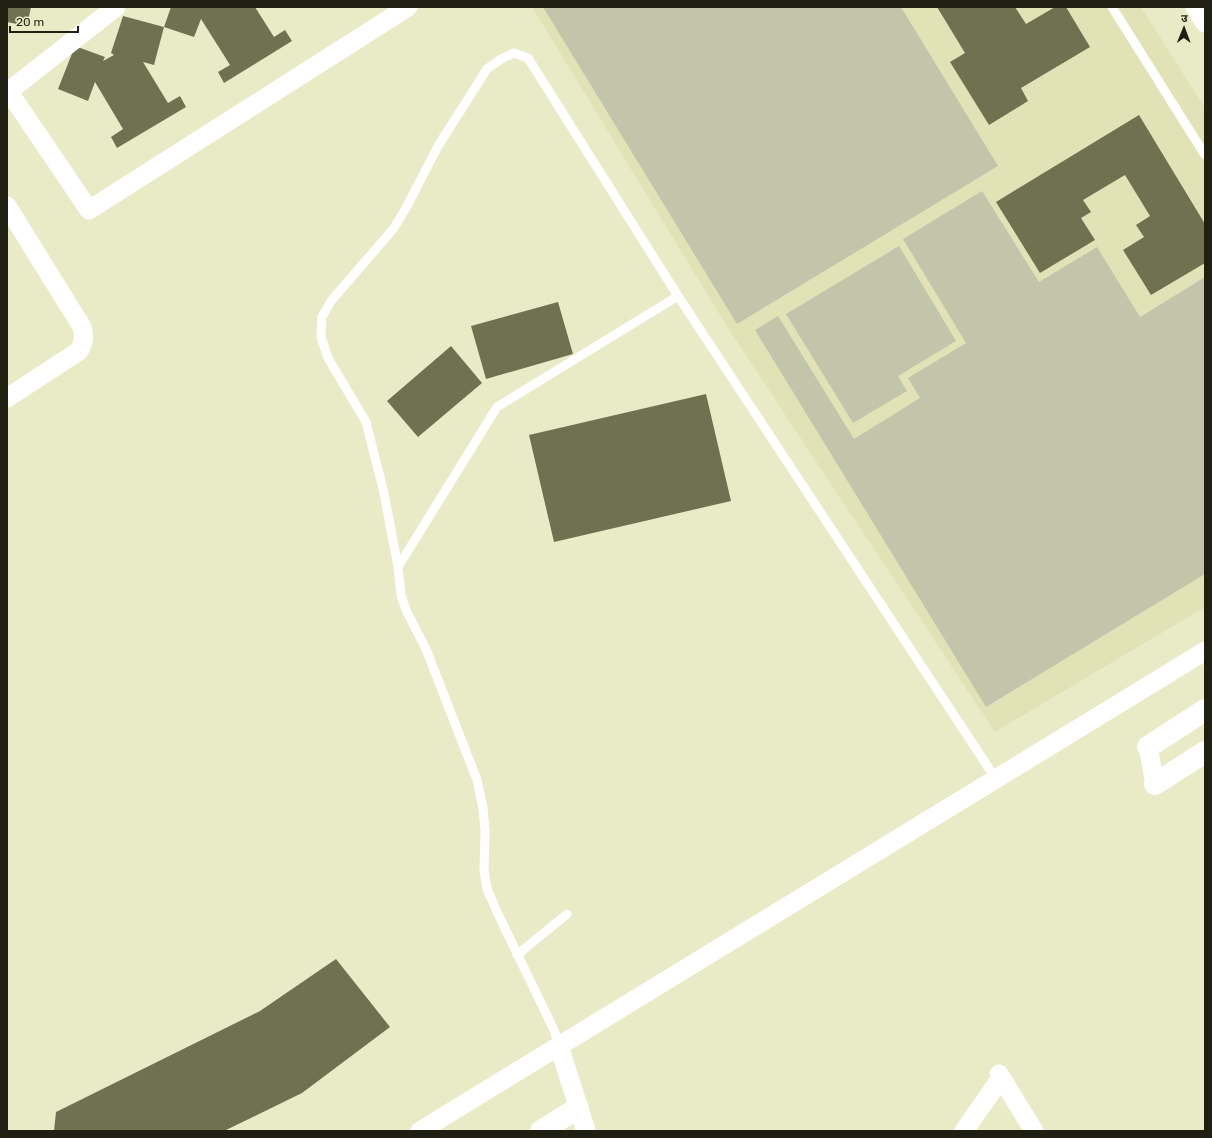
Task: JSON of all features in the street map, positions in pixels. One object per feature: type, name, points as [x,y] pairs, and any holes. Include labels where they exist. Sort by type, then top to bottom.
[{"type":"street","points":[[116,7],[8,90],[89,210],[408,7]]},
{"type":"street","points":[[1195,7],[1205,22]]},
{"type":"street","points":[[7,206],[82,327],[84,333],[83,345],[79,351],[7,398]]},
{"type":"street","points":[[420,1131],[1205,651]]},
{"type":"street","points":[[1205,710],[1148,747],[1155,784],[1205,752]]},
{"type":"street","points":[[559,1046],[586,1131]]},
{"type":"street","points":[[964,1131],[1000,1076],[1034,1131]]},
{"type":"street","points":[[541,1131],[578,1108]]},
{"type":"lane","points":[[1112,7],[1205,155]]},
{"type":"lane","points":[[559,1046],[554,1030],[517,955],[487,889],[484,870],[485,831],[478,780],[426,649],[406,610],[401,594],[398,567],[384,493],[366,422],[328,358],[321,337],[322,317],[331,301],[394,228],[438,146],[487,69],[501,59],[514,53],[528,58],[678,296],[996,779]]},
{"type":"lane","points":[[398,567],[497,407],[678,296]]},
{"type":"lane","points":[[517,955],[567,914]]},
{"type":"shaded area","points":[[532,7],[1141,7],[1205,108],[1205,607],[995,732],[731,333]]},
{"type":"shaded area","points":[[543,7],[901,7],[998,166],[737,324]]},
{"type":"shaded area","points":[[982,191],[1039,282],[1097,247],[1140,317],[1205,277],[1205,574],[986,707],[755,330],[778,316],[854,439],[920,398],[908,378],[966,343],[903,239]]},
{"type":"shaded area","points":[[899,246],[956,341],[898,376],[907,391],[853,423],[786,314]]},
{"type":"building","points":[[7,7],[31,7],[27,26],[7,22]]},
{"type":"building","points":[[171,7],[255,7],[274,37],[285,30],[292,41],[224,83],[218,72],[230,65],[201,19],[194,37],[164,27]]},
{"type":"building","points":[[937,7],[1015,7],[1026,24],[1055,7],[1066,7],[1090,47],[1021,88],[1028,101],[989,125],[950,62],[965,53]]},
{"type":"building","points":[[123,16],[164,27],[154,65],[143,62],[168,103],[180,96],[186,107],[117,148],[111,137],[123,129],[95,82],[88,101],[58,89],[75,46],[105,57],[103,61],[114,55],[111,53]]},
{"type":"building","points":[[1139,115],[1205,224],[1205,263],[1151,295],[1123,250],[1144,237],[1136,225],[1150,216],[1125,175],[1083,200],[1091,212],[1081,218],[1095,240],[1040,273],[996,202]]},
{"type":"building","points":[[558,302],[573,354],[486,379],[471,326]]},
{"type":"building","points":[[451,346],[482,383],[418,437],[387,401]]},
{"type":"building","points":[[706,394],[731,501],[554,542],[529,435]]},
{"type":"building","points":[[336,959],[390,1027],[302,1093],[224,1131],[54,1131],[56,1112],[260,1011]]}]
